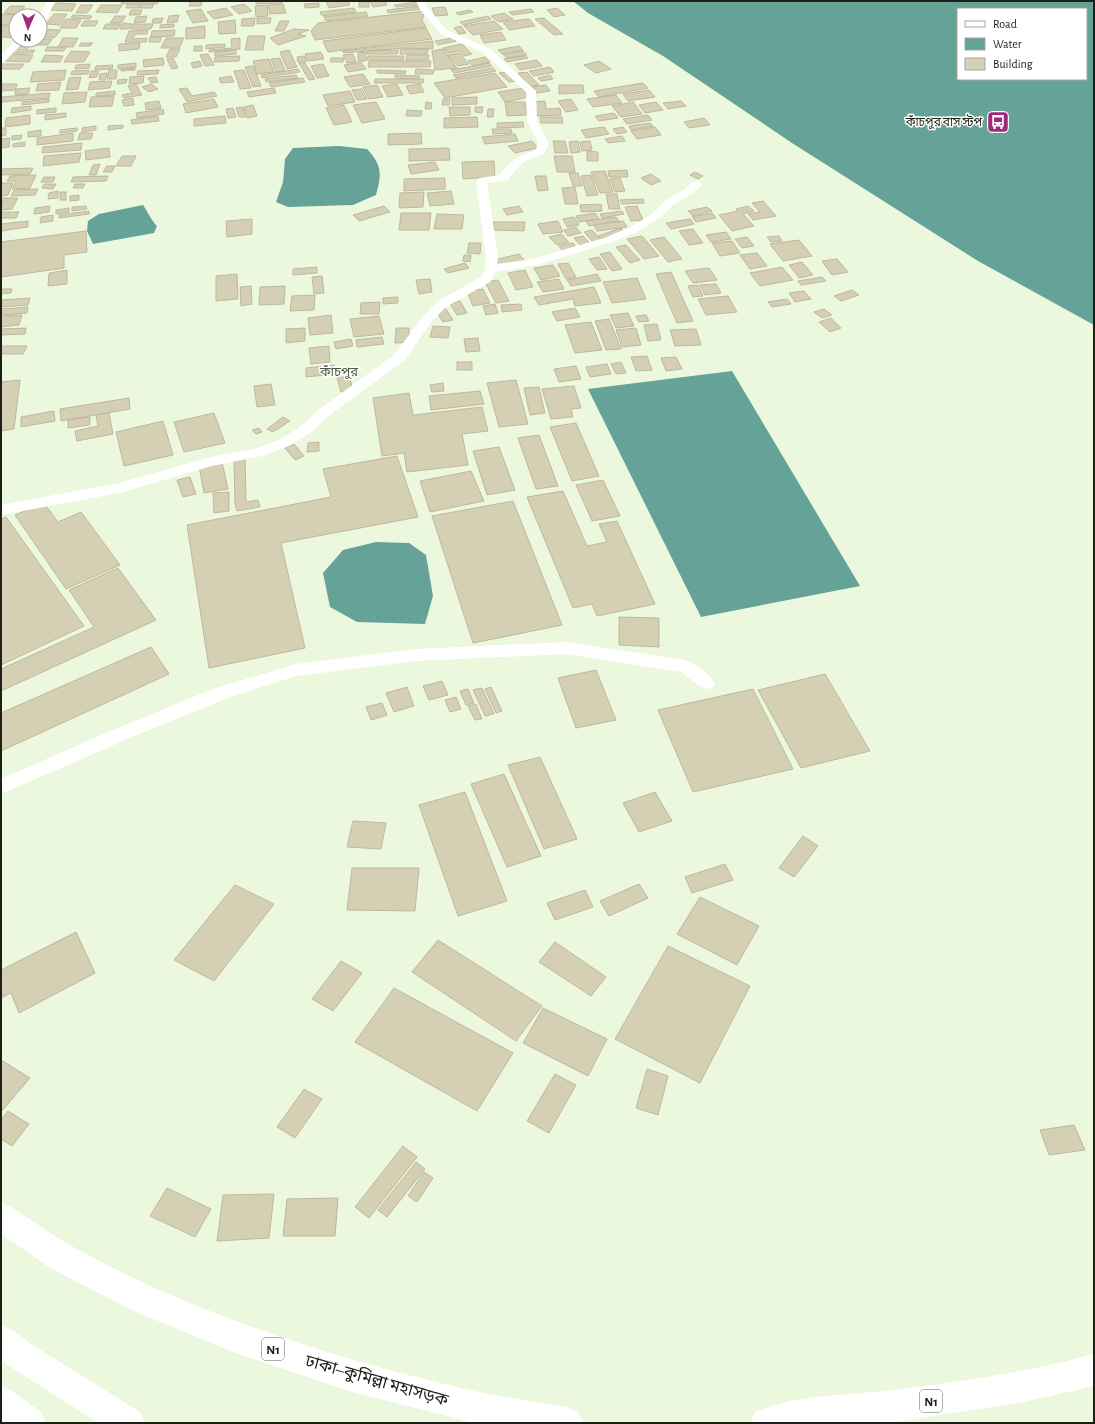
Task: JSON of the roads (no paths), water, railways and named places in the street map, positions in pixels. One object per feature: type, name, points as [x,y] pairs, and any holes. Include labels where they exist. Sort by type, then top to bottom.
[{"type":"highway","name":"ঢাকা–কুমিল্লা মহাসড়ক","points":[[1,1217],[63,1258],[130,1292],[234,1336],[352,1376],[479,1408],[567,1423]]},
{"type":"highway","points":[[1,1341],[23,1357],[130,1423]]},
{"type":"highway","name":"N1","points":[[766,1423],[788,1416],[896,1406],[994,1391],[1075,1376],[1094,1370]]},
{"type":"highway","points":[[1,1402],[30,1423]]},
{"type":"street","points":[[1,510],[119,488],[211,462],[257,453],[284,443],[305,430],[326,412],[399,358],[414,340],[427,319],[442,304],[486,279],[491,269],[492,257],[490,234],[481,182],[483,180],[504,178],[512,165],[529,155],[540,152],[543,146],[542,138],[530,118],[531,91],[487,50],[444,32],[424,9],[420,1]]},
{"type":"street","points":[[1,60],[12,48]]},
{"type":"street","points":[[491,269],[504,268],[540,260],[608,240],[637,228],[658,214],[670,202],[690,191],[697,184]]},
{"type":"street","points":[[1,787],[126,732],[220,694],[296,670],[416,655],[566,648],[685,666],[707,683]]},
{"type":"water","points":[[573,1],[1094,1],[1094,325],[978,261],[792,143],[663,56],[588,13]]},
{"type":"water","points":[[339,146],[367,149],[376,160],[380,175],[376,195],[353,205],[288,207],[276,202],[283,182],[285,159],[293,148]]},
{"type":"water","points":[[143,205],[157,226],[154,233],[93,244],[87,231],[88,221],[99,214]]},
{"type":"water","points":[[732,371],[860,586],[701,617],[588,389]]},
{"type":"water","points":[[376,542],[409,543],[426,555],[433,596],[425,624],[357,622],[330,607],[323,573],[343,550]]},
{"type":"place","name":"কাঁচপুর বাস স্টপ","points":[[998,122]]},
{"type":"district","name":"কাঁচপুর","points":[[339,371]]}]
